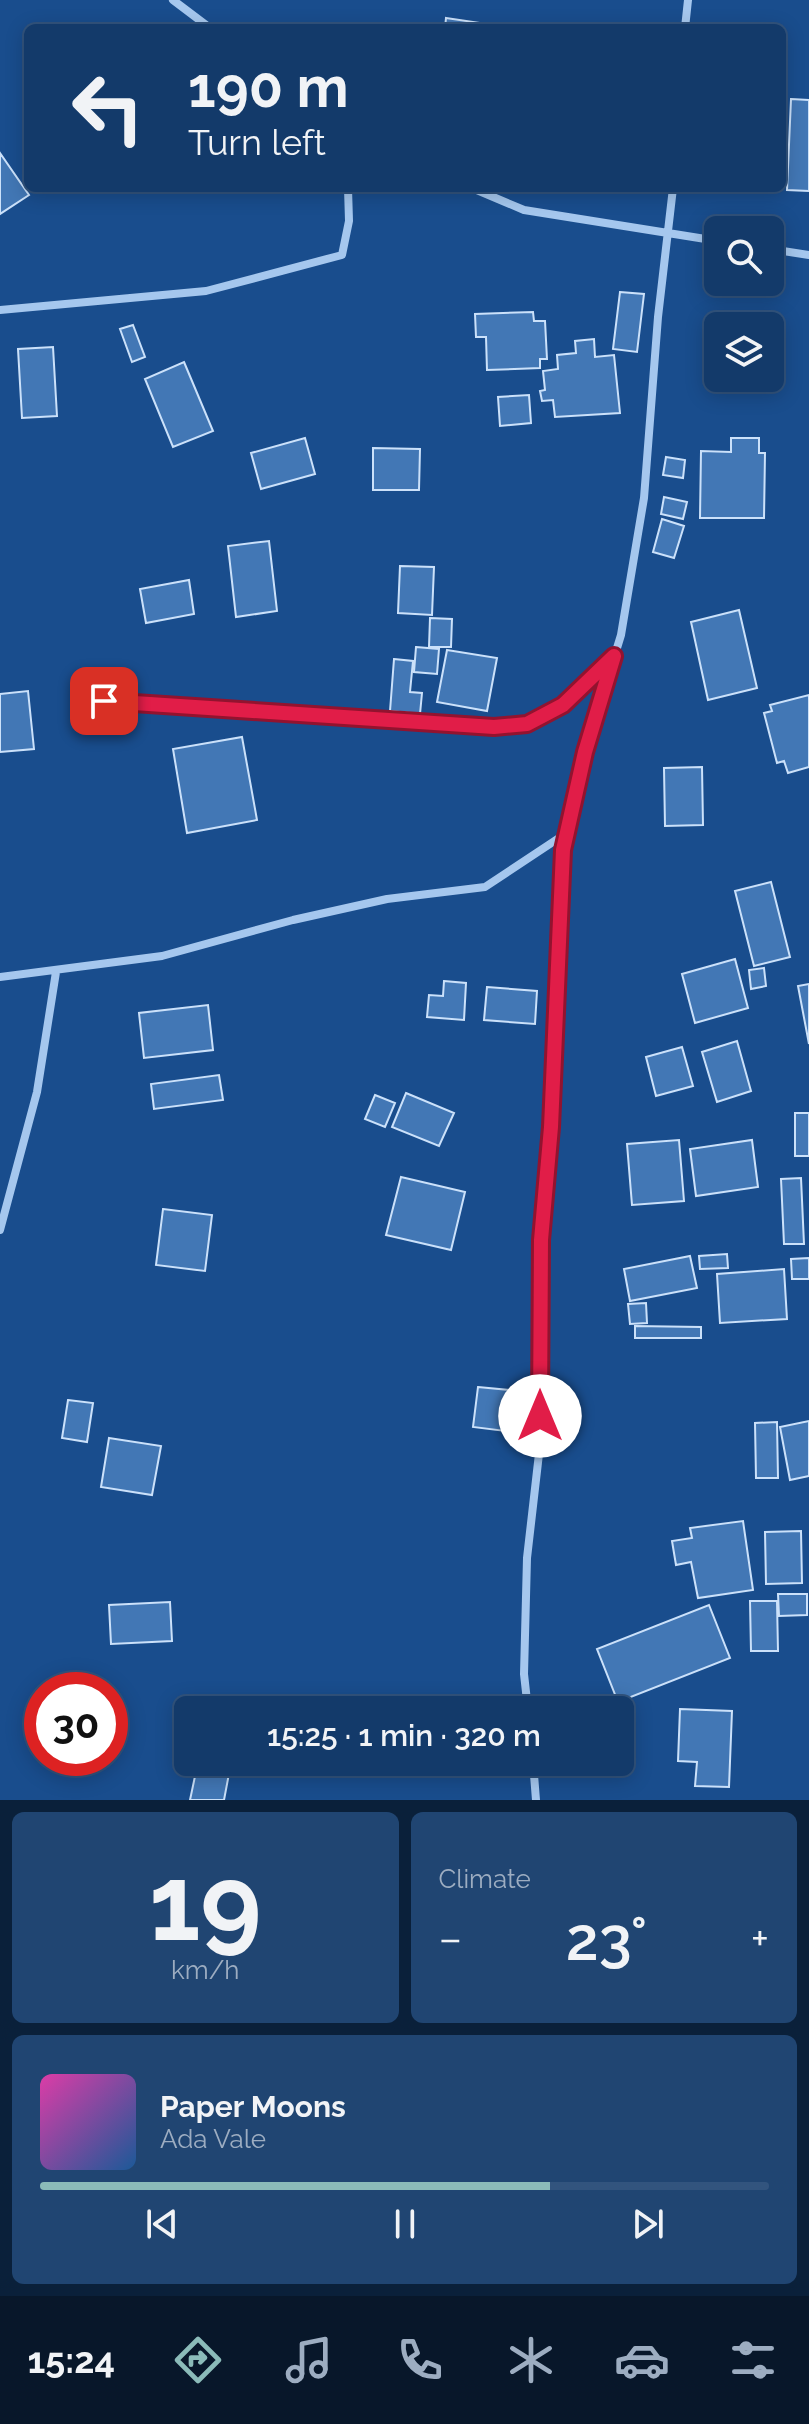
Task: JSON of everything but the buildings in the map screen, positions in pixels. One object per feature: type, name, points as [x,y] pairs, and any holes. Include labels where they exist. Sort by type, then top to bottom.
[{"type":"street","points":[[173,0],[205,24]]},
{"type":"street","points":[[685,24],[688,0]]},
{"type":"street","points":[[0,310],[206,291],[342,255],[349,221],[348,192]]},
{"type":"street","points":[[481,192],[524,210],[704,239]]},
{"type":"street","points":[[526,1696],[524,1674],[527,1558],[540,1445],[541,1240],[551,1127],[565,834],[585,752],[614,656],[644,498],[658,317],[673,192]]},
{"type":"street","points":[[784,251],[809,255]]},
{"type":"street","points":[[104,701],[494,727],[527,724],[563,705],[614,656]]},
{"type":"street","points":[[0,977],[162,956],[293,920],[387,899],[485,887],[565,834]]},
{"type":"street","points":[[0,1230],[37,1092],[56,972]]},
{"type":"street","points":[[534,1776],[536,1800]]},
{"type":"route","points":[[104,701],[327,713],[494,727],[527,724],[563,705],[614,656],[585,752],[563,850],[551,1127],[541,1240],[540,1416]]}]
